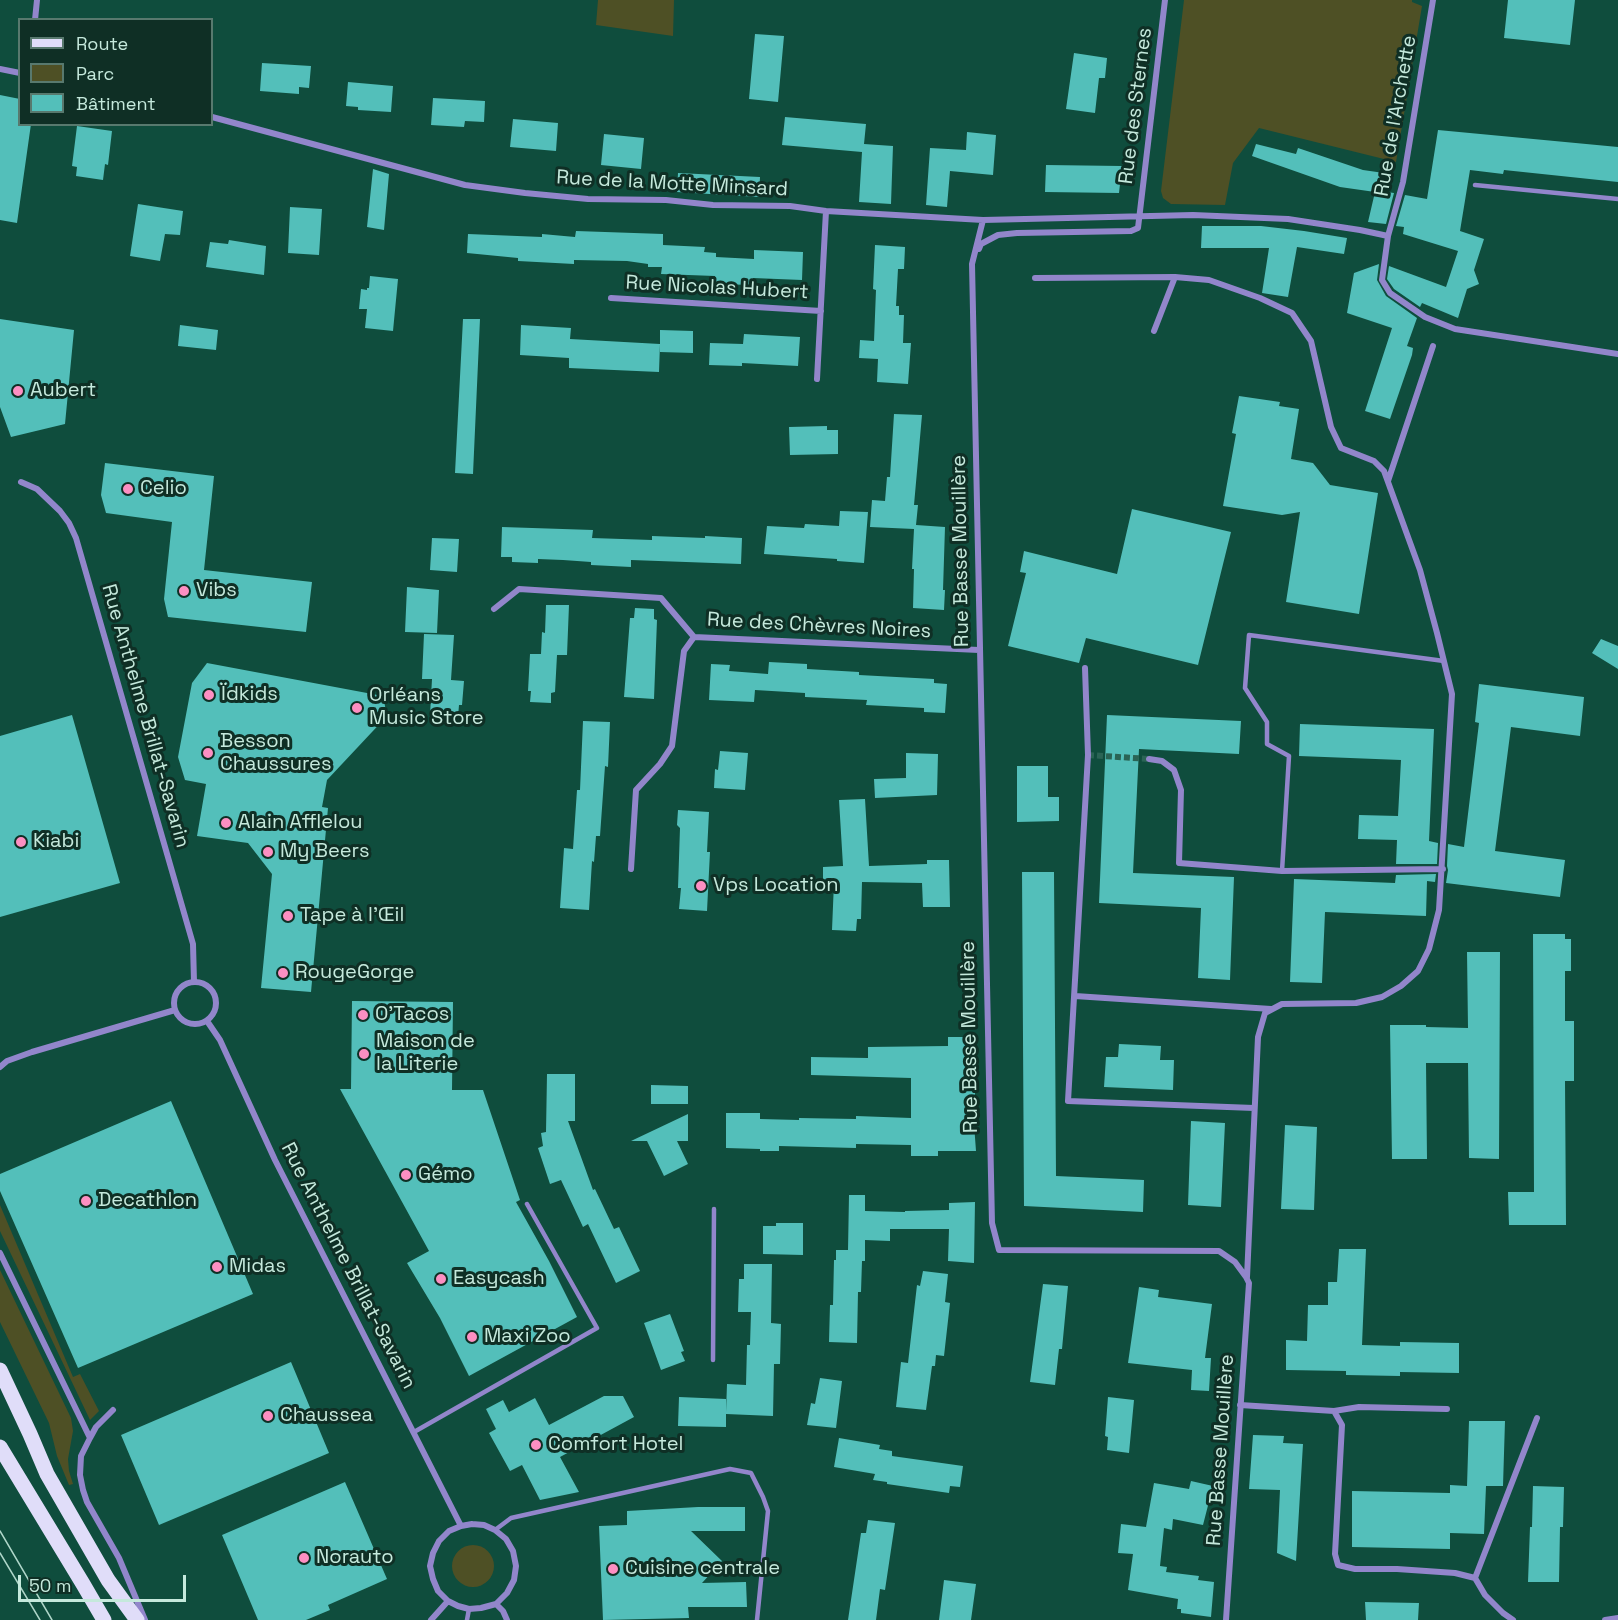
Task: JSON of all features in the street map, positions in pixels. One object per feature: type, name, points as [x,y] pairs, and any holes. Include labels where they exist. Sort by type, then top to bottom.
[{"type":"main road","points":[[0,1370],[47,1474],[108,1580],[137,1620]]},
{"type":"main road","points":[[0,1447],[104,1620]]},
{"type":"main road","points":[[0,1462],[38,1511]]},
{"type":"street","points":[[34,18],[37,0]]},
{"type":"street","name":"Rue des Sternes","points":[[1140,217],[1165,0]]},
{"type":"street","name":"Rue de l'Archette","points":[[1433,0],[1403,182],[1388,236],[1382,280],[1390,293],[1425,317],[1455,329],[1618,354]]},
{"type":"street","points":[[0,69],[18,73]]},
{"type":"street","name":"Rue de la Motte Minsard","points":[[213,117],[465,185],[525,193],[588,199],[790,206],[826,211],[982,220],[1193,215],[1288,219],[1388,236]]},
{"type":"street","name":"Rue Nicolas Hubert","points":[[817,379],[826,211]]},
{"type":"street","points":[[972,264],[981,244],[998,235],[1131,231],[1138,228],[1140,217]]},
{"type":"street","name":"Rue Basse Mouillère","points":[[982,220],[972,264],[992,1223],[999,1250],[1219,1251],[1235,1262],[1246,1277],[1249,1283],[1226,1620]]},
{"type":"street","points":[[1154,331],[1175,277]]},
{"type":"street","points":[[1035,278],[1175,277],[1209,280],[1260,298],[1292,313],[1311,341],[1331,427],[1341,448],[1374,461],[1384,471],[1420,570],[1452,694],[1439,910],[1429,949],[1418,971],[1401,986],[1382,997],[1356,1003],[1282,1004],[1265,1013],[1258,1037],[1246,1277]]},
{"type":"street","name":"Rue Nicolas Hubert","points":[[611,298],[820,311]]},
{"type":"street","points":[[1388,481],[1433,346]]},
{"type":"street","name":"Rue Anthelme Brillat-Savarin","points":[[21,482],[38,489],[60,511],[76,538],[193,944],[194,982]]},
{"type":"street","name":"Rue des Chèvres Noires","points":[[494,609],[519,589],[661,598],[694,637],[979,650]]},
{"type":"street","name":"Rue des Chèvres Noires","points":[[631,869],[636,790],[660,764],[672,746],[684,651],[694,637]]},
{"type":"street","points":[[1085,668],[1088,756],[1068,1101],[1254,1108]]},
{"type":"street","points":[[1149,759],[1162,760],[1174,770],[1181,790],[1179,863],[1282,870],[1443,869]]},
{"type":"street","points":[[194,982],[206,984],[211,988],[216,999],[215,1011],[207,1021],[201,1024],[188,1023],[178,1016],[175,1010],[175,997],[178,991],[182,986],[194,982]]},
{"type":"street","points":[[1074,996],[1272,1010]]},
{"type":"street","points":[[0,1067],[3,1061],[175,1010]]},
{"type":"street","name":"Rue Anthelme Brillat-Savarin","points":[[207,1021],[220,1040],[275,1160],[461,1526]]},
{"type":"street","points":[[0,1253],[90,1438]]},
{"type":"street","points":[[1240,1405],[1334,1411],[1359,1407],[1447,1409]]},
{"type":"street","points":[[112,1410],[96,1427],[81,1456],[80,1475],[87,1502],[119,1558],[145,1620]]},
{"type":"street","points":[[1334,1411],[1342,1425],[1335,1554],[1338,1565],[1355,1569],[1455,1573],[1475,1578],[1485,1595],[1513,1620]]},
{"type":"street","points":[[1475,1578],[1537,1418]]},
{"type":"street","points":[[484,1525],[495,1530],[506,1539],[513,1551],[516,1566],[507,1593],[496,1604],[481,1608],[469,1609],[448,1601],[438,1591],[430,1566],[439,1541],[449,1531],[461,1526],[484,1525]]},
{"type":"street","points":[[431,1620],[448,1601]]},
{"type":"street","points":[[496,1604],[503,1611],[507,1620]]},
{"type":"street","points":[[1605,1620],[1618,1618]]},
{"type":"lane","points":[[1475,185],[1618,199]]},
{"type":"lane","points":[[1282,870],[1288,756],[1267,744],[1267,722],[1245,688],[1249,635],[1444,661]]},
{"type":"lane","points":[[414,1432],[597,1328],[527,1204]]},
{"type":"lane","points":[[713,1360],[714,1209]]},
{"type":"lane","points":[[495,1530],[511,1518],[580,1502],[730,1469],[751,1473],[768,1511],[757,1620]]},
{"type":"lane","points":[[467,1620],[469,1609]]},
{"type":"green space","points":[[598,0],[674,0],[673,36],[596,25]]},
{"type":"green space","points":[[1184,0],[1412,0],[1422,6],[1396,162],[1259,128],[1233,163],[1225,205],[1171,204],[1163,198],[1161,191]]},
{"type":"green space","points":[[0,1205],[73,1377],[80,1374],[99,1411],[90,1420],[0,1231]]},
{"type":"green space","points":[[0,1270],[71,1418],[73,1431],[68,1459],[73,1484],[69,1485],[57,1456],[49,1423],[0,1322]]},
{"type":"green space","points":[[473,1545],[488,1551],[494,1566],[488,1581],[473,1587],[458,1581],[452,1566],[458,1551]]},
{"type":"building","points":[[1508,0],[1575,0],[1570,45],[1504,38]]},
{"type":"building","points":[[755,34],[784,36],[778,102],[749,99]]},
{"type":"building","points":[[1074,53],[1107,58],[1105,78],[1099,78],[1095,113],[1066,109]]},
{"type":"building","points":[[262,63],[311,66],[309,88],[299,87],[299,94],[260,91]]},
{"type":"building","points":[[348,82],[393,86],[391,112],[358,110],[358,107],[346,106]]},
{"type":"building","points":[[0,95],[18,99],[18,126],[31,126],[17,223],[0,220]]},
{"type":"building","points":[[433,98],[485,101],[484,122],[465,121],[464,127],[431,125]]},
{"type":"building","points":[[785,117],[866,124],[864,144],[893,146],[891,204],[859,202],[862,152],[782,145]]},
{"type":"building","points":[[513,119],[558,123],[556,151],[510,147]]},
{"type":"building","points":[[77,126],[112,131],[108,165],[105,164],[103,180],[76,176],[77,167],[72,166]]},
{"type":"building","points":[[1438,130],[1618,147],[1618,182],[1504,170],[1503,174],[1470,170],[1460,231],[1484,239],[1474,270],[1479,284],[1467,289],[1458,318],[1422,303],[1420,307],[1394,289],[1387,279],[1389,266],[1446,287],[1458,251],[1403,234],[1404,227],[1396,226],[1405,195],[1427,199]]},
{"type":"building","points":[[967,132],[996,135],[993,175],[950,171],[947,207],[926,205],[930,148],[966,150]]},
{"type":"building","points":[[604,134],[644,138],[641,169],[601,165]]},
{"type":"building","points":[[1256,144],[1296,154],[1298,148],[1363,170],[1391,174],[1387,192],[1394,193],[1386,224],[1368,222],[1375,192],[1340,187],[1252,156]]},
{"type":"building","points":[[1046,165],[1122,166],[1119,193],[1045,192]]},
{"type":"building","points":[[373,169],[389,174],[384,230],[367,227]]},
{"type":"building","points":[[678,173],[760,177],[759,197],[677,192]]},
{"type":"building","points":[[138,204],[183,211],[180,235],[165,234],[160,261],[130,256]]},
{"type":"building","points":[[290,207],[322,209],[319,255],[288,253]]},
{"type":"building","points":[[1202,226],[1261,226],[1347,238],[1344,254],[1297,247],[1288,297],[1262,293],[1269,248],[1201,248]]},
{"type":"building","points":[[576,231],[663,234],[663,245],[705,247],[704,252],[716,253],[716,257],[754,259],[754,250],[803,252],[802,280],[753,278],[753,285],[715,284],[715,276],[661,274],[662,267],[648,267],[648,264],[627,261],[574,260],[574,264],[518,261],[518,258],[467,253],[468,234],[542,237],[542,234],[575,237]]},
{"type":"building","points":[[229,240],[266,246],[264,275],[206,267],[210,242],[228,244]]},
{"type":"building","points":[[875,245],[905,247],[904,269],[898,269],[896,306],[899,306],[899,315],[904,315],[903,343],[911,343],[908,384],[877,382],[878,359],[859,358],[860,340],[874,341]]},
{"type":"building","points":[[1379,264],[1377,280],[1386,296],[1417,318],[1407,346],[1413,348],[1412,355],[1390,419],[1365,411],[1392,328],[1347,313],[1354,273]]},
{"type":"building","points":[[370,276],[398,279],[393,331],[365,328],[367,309],[359,309],[361,289],[369,288]]},
{"type":"building","points":[[0,319],[74,330],[65,424],[11,437],[0,407]]},
{"type":"building","points":[[463,319],[480,319],[473,474],[455,473]]},
{"type":"building","points":[[180,325],[218,330],[216,350],[178,346]]},
{"type":"building","points":[[521,325],[571,328],[570,339],[660,344],[659,372],[569,368],[569,358],[520,355]]},
{"type":"building","points":[[660,330],[693,331],[693,353],[660,352]]},
{"type":"building","points":[[744,334],[800,337],[798,366],[742,363],[742,366],[709,365],[710,343],[743,344]]},
{"type":"building","points":[[1239,396],[1280,402],[1279,406],[1299,409],[1291,459],[1313,463],[1330,485],[1378,493],[1359,614],[1286,602],[1300,512],[1282,515],[1223,506],[1236,434],[1232,433]]},
{"type":"building","points":[[894,414],[922,415],[914,505],[918,505],[916,525],[945,527],[944,610],[913,608],[914,529],[870,527],[872,500],[885,501],[887,477],[890,477]]},
{"type":"building","points":[[827,426],[827,430],[838,430],[838,454],[790,455],[789,427]]},
{"type":"building","points":[[105,463],[214,476],[204,570],[312,582],[306,632],[168,617],[164,599],[172,522],[106,513],[101,495]]},
{"type":"building","points":[[1132,509],[1231,532],[1198,665],[1086,638],[1079,663],[1008,646],[1026,573],[1020,572],[1024,551],[1117,574]]},
{"type":"building","points":[[840,511],[868,512],[864,563],[764,554],[767,526],[804,528],[805,524],[839,526]]},
{"type":"building","points":[[502,527],[593,530],[592,538],[652,540],[652,536],[705,538],[705,536],[742,538],[741,564],[631,560],[631,567],[591,565],[591,562],[563,560],[538,559],[538,563],[512,562],[512,557],[501,557]]},
{"type":"building","points":[[432,538],[459,539],[457,572],[430,570]]},
{"type":"building","points":[[407,587],[439,590],[437,633],[405,632]]},
{"type":"building","points":[[546,605],[569,605],[567,655],[557,655],[555,692],[551,693],[551,703],[530,702],[531,691],[528,691],[530,654],[541,654],[542,632],[545,633]]},
{"type":"building","points":[[635,608],[654,609],[654,619],[657,620],[654,699],[624,697],[630,618],[634,618]]},
{"type":"building","points":[[424,634],[454,635],[451,680],[464,681],[462,705],[459,705],[458,717],[430,715],[432,679],[422,679]]},
{"type":"building","points":[[1601,639],[1618,646],[1618,669],[1592,653]]},
{"type":"building","points":[[769,662],[807,664],[807,669],[859,672],[859,675],[934,679],[934,683],[947,684],[945,713],[924,712],[924,708],[866,705],[867,700],[805,697],[805,693],[755,690],[754,702],[709,700],[711,664],[730,665],[729,671],[768,674]]},
{"type":"building","points":[[207,663],[383,696],[387,716],[327,780],[322,807],[328,808],[311,992],[261,988],[272,874],[248,843],[197,836],[206,784],[185,780],[178,757],[192,683]]},
{"type":"building","points":[[1479,684],[1584,697],[1580,736],[1511,727],[1495,851],[1565,860],[1560,897],[1446,883],[1448,844],[1464,847],[1479,723],[1475,722]]},
{"type":"building","points":[[72,715],[120,883],[0,917],[0,736]]},
{"type":"building","points":[[1107,715],[1241,721],[1239,754],[1139,749],[1133,873],[1234,877],[1230,980],[1198,978],[1201,908],[1099,903]]},
{"type":"building","points":[[583,721],[610,722],[608,767],[605,766],[600,836],[596,836],[594,862],[592,861],[589,910],[560,908],[564,848],[573,849],[577,790],[580,790]]},
{"type":"building","points":[[1300,724],[1434,729],[1429,841],[1438,843],[1437,864],[1396,864],[1397,840],[1358,839],[1359,815],[1398,816],[1401,760],[1299,756]]},
{"type":"building","points":[[720,751],[748,753],[745,790],[714,788],[715,769],[718,770]]},
{"type":"building","points":[[906,753],[938,754],[937,795],[875,798],[874,779],[906,778]]},
{"type":"building","points":[[1017,766],[1048,766],[1048,797],[1059,797],[1059,821],[1017,822]]},
{"type":"building","points":[[865,799],[869,866],[927,864],[927,860],[949,860],[950,907],[923,907],[922,883],[862,882],[861,919],[857,919],[856,931],[832,930],[834,882],[823,882],[823,867],[843,866],[839,800]]},
{"type":"building","points":[[678,810],[709,812],[707,852],[710,852],[707,911],[679,909],[681,888],[678,888],[680,828],[677,825]]},
{"type":"building","points":[[1022,872],[1054,872],[1056,1176],[1144,1180],[1143,1212],[1024,1206]]},
{"type":"building","points":[[1436,874],[1435,882],[1427,881],[1426,916],[1325,912],[1322,983],[1290,982],[1294,879],[1395,883],[1396,875]]},
{"type":"building","points":[[1533,934],[1565,934],[1565,939],[1571,939],[1571,971],[1565,971],[1565,1021],[1574,1021],[1574,1081],[1565,1081],[1566,1225],[1509,1225],[1508,1192],[1534,1192]]},
{"type":"building","points":[[1467,952],[1500,952],[1499,1159],[1469,1158],[1468,1063],[1426,1063],[1427,1159],[1392,1159],[1390,1025],[1468,1028]]},
{"type":"building","points":[[352,1001],[453,1002],[452,1090],[483,1090],[520,1200],[516,1202],[577,1317],[469,1376],[440,1318],[407,1263],[429,1251],[340,1089],[351,1089]]},
{"type":"building","points":[[948,1037],[975,1037],[976,1151],[938,1151],[938,1156],[911,1156],[911,1145],[856,1144],[856,1148],[779,1146],[779,1151],[726,1148],[726,1113],[760,1113],[760,1119],[856,1119],[856,1116],[911,1118],[911,1078],[811,1075],[811,1057],[868,1058],[868,1047],[948,1046]]},
{"type":"building","points":[[1119,1044],[1161,1046],[1160,1060],[1174,1060],[1173,1090],[1104,1087],[1106,1057],[1118,1057]]},
{"type":"building","points":[[547,1074],[575,1074],[575,1121],[568,1121],[593,1190],[595,1189],[614,1229],[619,1227],[640,1271],[616,1283],[588,1224],[583,1227],[561,1180],[550,1184],[538,1148],[543,1146],[541,1133],[546,1132]]},
{"type":"building","points":[[651,1085],[688,1086],[688,1104],[651,1104]]},
{"type":"building","points":[[171,1101],[253,1294],[78,1368],[0,1191],[0,1174]]},
{"type":"building","points":[[688,1114],[688,1141],[677,1141],[688,1164],[664,1176],[647,1141],[631,1141]]},
{"type":"building","points":[[1191,1121],[1225,1123],[1221,1207],[1188,1205]]},
{"type":"building","points":[[1285,1125],[1317,1127],[1314,1210],[1281,1209]]},
{"type":"building","points":[[849,1195],[865,1195],[865,1211],[949,1210],[949,1203],[975,1202],[974,1263],[948,1261],[949,1229],[890,1229],[890,1241],[865,1240],[861,1292],[858,1292],[857,1343],[829,1342],[830,1305],[833,1305],[836,1250],[848,1250]]},
{"type":"building","points":[[776,1223],[803,1223],[803,1255],[763,1254],[763,1226],[776,1226]]},
{"type":"building","points":[[1339,1249],[1366,1249],[1362,1345],[1400,1346],[1400,1342],[1459,1343],[1459,1373],[1400,1372],[1400,1376],[1346,1375],[1346,1371],[1286,1370],[1286,1340],[1307,1341],[1308,1305],[1328,1305],[1328,1282],[1337,1282]]},
{"type":"building","points":[[744,1264],[772,1264],[771,1323],[781,1324],[780,1364],[774,1364],[773,1416],[726,1414],[726,1427],[678,1426],[679,1397],[726,1399],[726,1412],[727,1384],[746,1385],[751,1312],[738,1312],[739,1279],[744,1279]]},
{"type":"building","points":[[923,1271],[948,1274],[945,1302],[950,1303],[944,1356],[936,1355],[935,1366],[932,1366],[926,1410],[896,1407],[901,1362],[908,1363],[917,1285],[920,1286]]},
{"type":"building","points":[[1043,1284],[1068,1286],[1062,1349],[1059,1349],[1055,1385],[1030,1382]]},
{"type":"building","points":[[1139,1287],[1159,1290],[1158,1297],[1212,1304],[1205,1358],[1211,1358],[1209,1391],[1191,1390],[1192,1370],[1128,1363]]},
{"type":"building","points":[[670,1314],[684,1351],[681,1352],[685,1361],[661,1370],[644,1323]]},
{"type":"building","points":[[291,1362],[329,1453],[159,1525],[121,1435]]},
{"type":"building","points":[[820,1378],[842,1381],[836,1428],[807,1425],[811,1403],[815,1404]]},
{"type":"building","points":[[604,1396],[623,1396],[634,1417],[560,1457],[579,1492],[540,1500],[522,1465],[510,1471],[489,1433],[496,1429],[486,1409],[503,1400],[509,1412],[535,1398],[549,1425]]},
{"type":"building","points":[[1108,1397],[1134,1400],[1129,1453],[1107,1450],[1108,1437],[1105,1436]]},
{"type":"building","points":[[1469,1421],[1505,1421],[1503,1486],[1486,1486],[1484,1534],[1450,1533],[1450,1549],[1352,1547],[1352,1491],[1450,1493],[1450,1485],[1467,1486]]},
{"type":"building","points":[[1253,1435],[1284,1436],[1283,1443],[1303,1444],[1296,1561],[1277,1553],[1280,1490],[1249,1489]]},
{"type":"building","points":[[839,1438],[880,1445],[879,1449],[892,1451],[892,1456],[963,1466],[960,1487],[950,1486],[949,1493],[887,1484],[887,1482],[873,1480],[875,1474],[834,1467]]},
{"type":"building","points":[[1191,1481],[1213,1486],[1203,1525],[1173,1519],[1172,1530],[1164,1528],[1160,1566],[1167,1567],[1166,1572],[1199,1576],[1198,1580],[1214,1582],[1211,1617],[1181,1613],[1181,1609],[1177,1609],[1178,1599],[1128,1590],[1133,1554],[1118,1553],[1121,1524],[1146,1527],[1154,1483],[1189,1489]]},
{"type":"building","points":[[345,1482],[387,1579],[328,1605],[330,1610],[306,1620],[258,1620],[222,1535]]},
{"type":"building","points":[[1533,1486],[1564,1487],[1563,1527],[1560,1527],[1559,1582],[1528,1582]]},
{"type":"building","points":[[745,1507],[745,1531],[691,1531],[722,1561],[702,1583],[746,1582],[747,1607],[688,1607],[689,1618],[603,1620],[599,1526],[627,1525],[627,1511]]},
{"type":"building","points":[[868,1520],[895,1523],[885,1590],[880,1589],[876,1620],[848,1620],[861,1533],[866,1533]]},
{"type":"building","points":[[944,1580],[976,1584],[971,1620],[939,1620]]},
{"type":"building","points":[[1365,1602],[1419,1603],[1418,1620],[1366,1620]]},
{"type":"tunnel","points":[[1088,755],[1149,759]]},
{"type":"tram line","points":[[0,1531],[52,1620]]},
{"type":"tram line","points":[[0,1553],[40,1620]]},
{"type":"place","name":"Aubert","points":[[18,391]]},
{"type":"place","name":"Celio","points":[[128,489]]},
{"type":"place","name":"Vibs","points":[[184,591]]},
{"type":"place","name":"Ïdkids","points":[[209,695]]},
{"type":"place","name":"Orléans Music Store","points":[[357,708]]},
{"type":"place","name":"Besson Chaussures","points":[[208,753]]},
{"type":"place","name":"Alain Afflelou","points":[[226,823]]},
{"type":"place","name":"Kiabi","points":[[21,842]]},
{"type":"place","name":"My Beers","points":[[268,852]]},
{"type":"place","name":"Vps Location","points":[[701,886]]},
{"type":"place","name":"Tape à l'Œil","points":[[288,916]]},
{"type":"place","name":"RougeGorge","points":[[283,973]]},
{"type":"place","name":"O'Tacos","points":[[363,1015]]},
{"type":"place","name":"Maison de la Literie","points":[[364,1054]]},
{"type":"place","name":"Gémo","points":[[406,1175]]},
{"type":"place","name":"Decathlon","points":[[86,1201]]},
{"type":"place","name":"Midas","points":[[217,1267]]},
{"type":"place","name":"Easycash","points":[[441,1279]]},
{"type":"place","name":"Maxi Zoo","points":[[472,1337]]},
{"type":"place","name":"Chaussea","points":[[268,1416]]},
{"type":"place","name":"Comfort Hotel","points":[[536,1445]]},
{"type":"place","name":"Norauto","points":[[304,1558]]},
{"type":"place","name":"Cuisine centrale","points":[[613,1569]]}]
